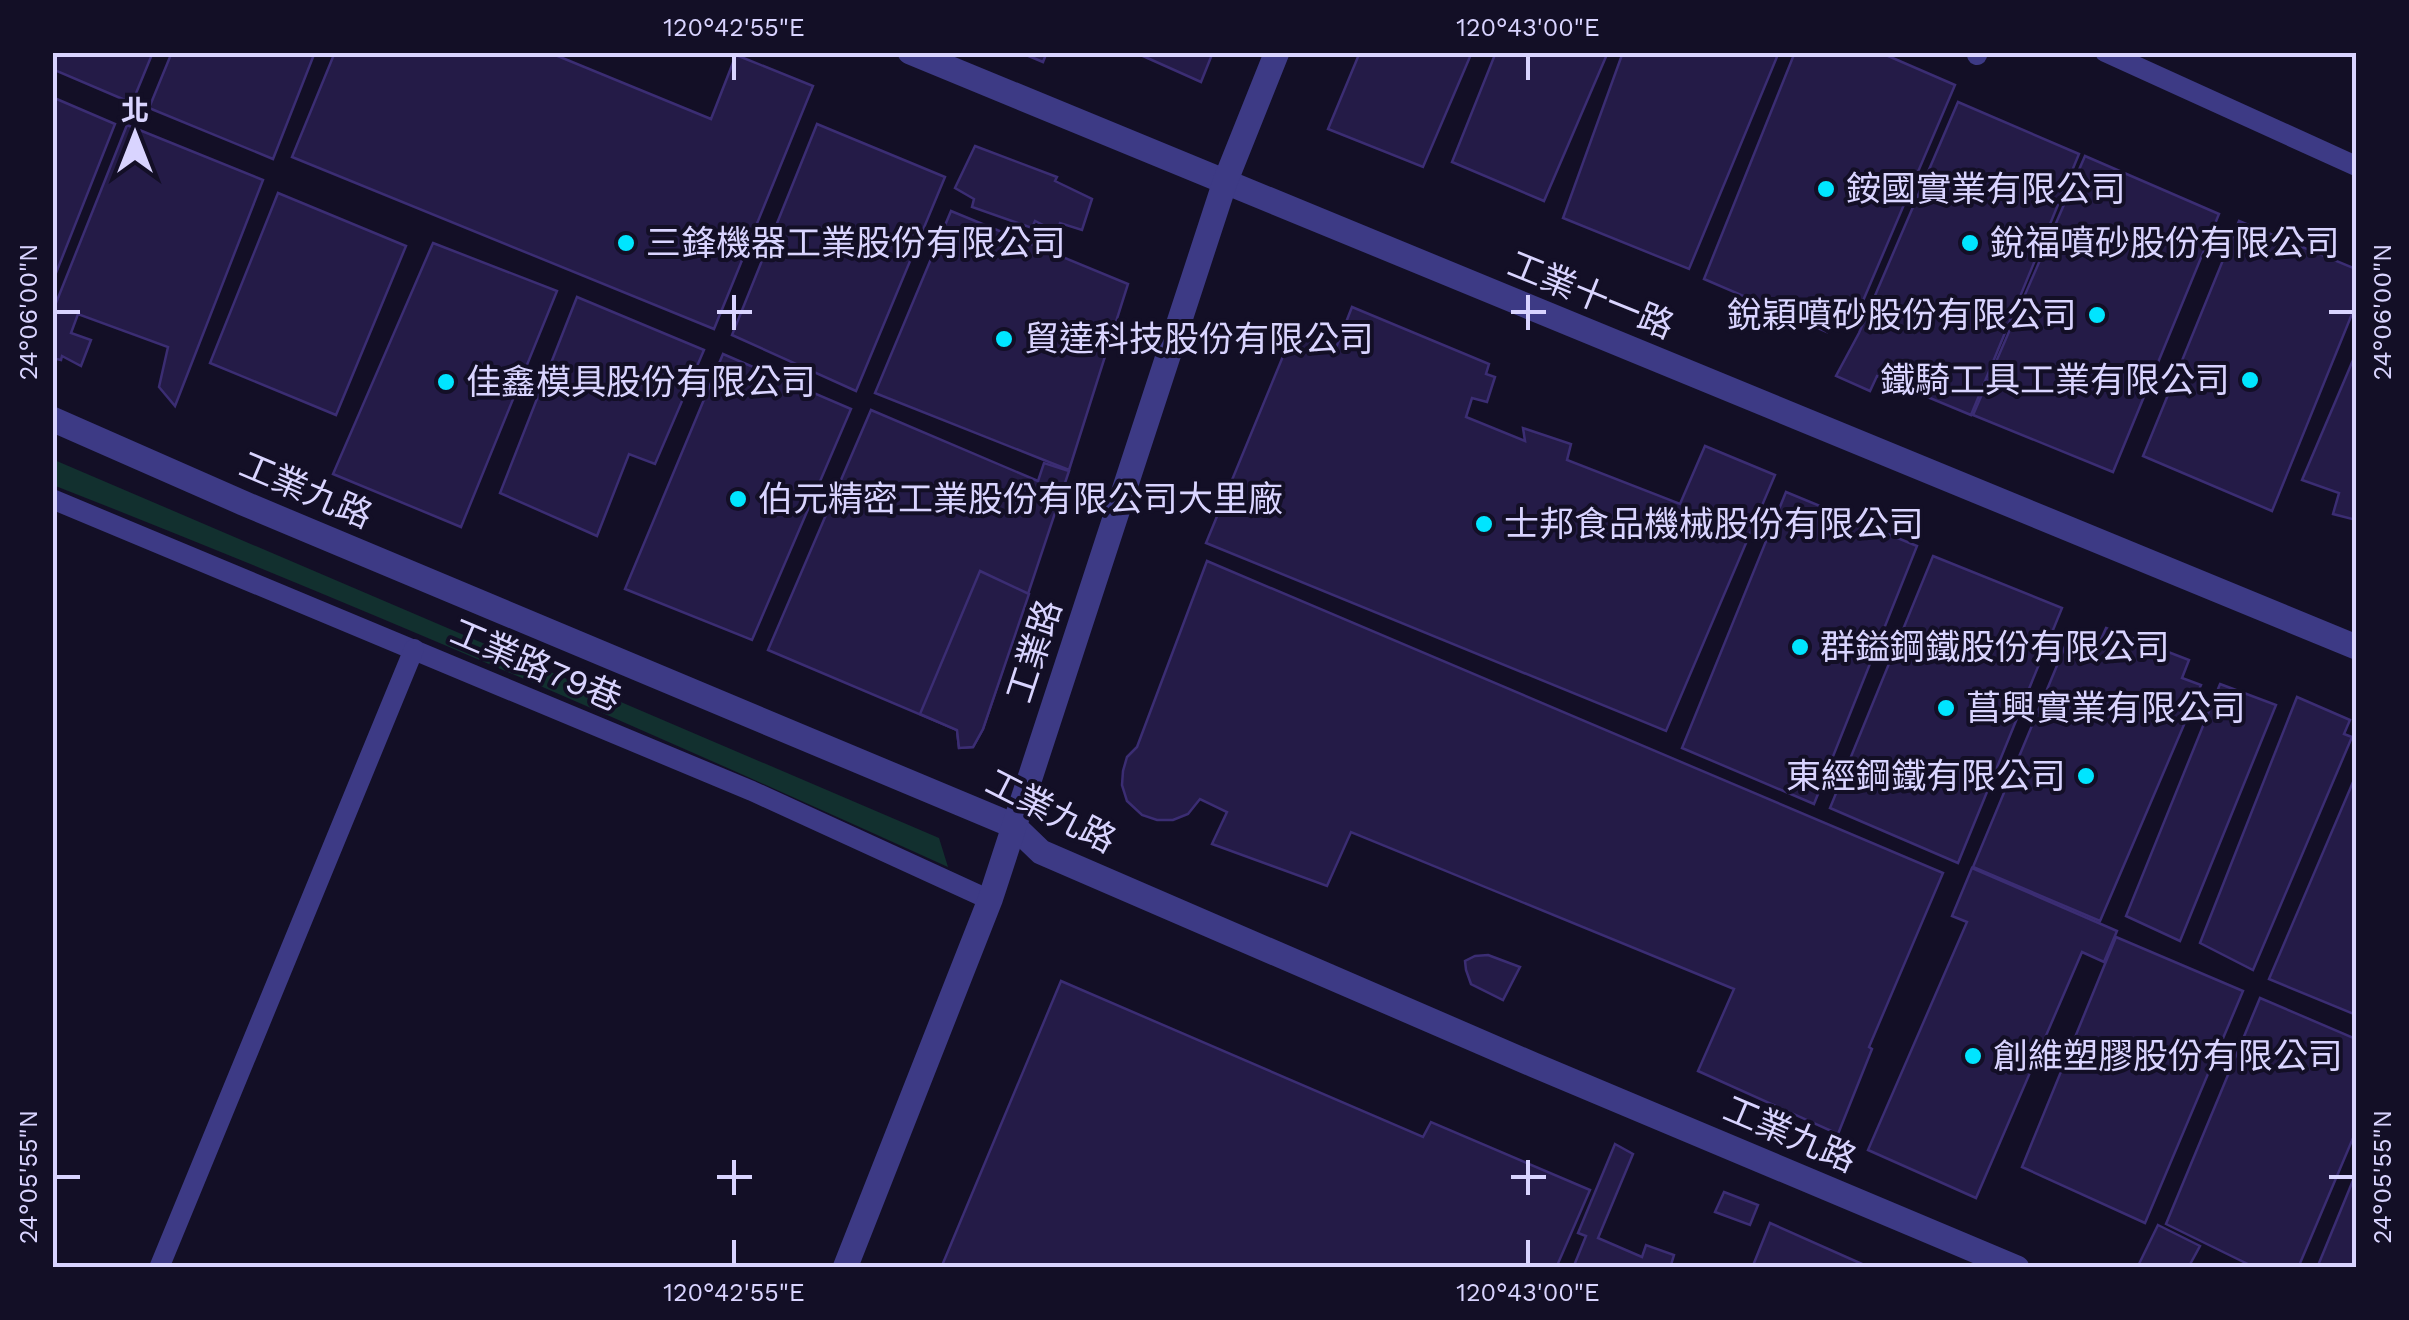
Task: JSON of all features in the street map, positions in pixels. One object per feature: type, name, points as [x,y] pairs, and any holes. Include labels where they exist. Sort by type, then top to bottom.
[{"type":"street","name":"工業十一路","points":[[910,52],[2356,648]]},
{"type":"street","name":"工業路","points":[[845,1268],[990,900],[1225,182],[1277,52]]},
{"type":"street","name":"工業九路","points":[[52,419],[1014,826],[1042,852],[2017,1268]]},
{"type":"lane","points":[[2104,52],[2356,166]]},
{"type":"lane","name":"工業路79巷","points":[[52,499],[752,790],[990,900]]},
{"type":"lane","points":[[159,1268],[414,649]]},
{"type":"green space","points":[[52,459],[939,838],[948,867],[503,670],[53,485]]},
{"type":"building","points":[[52,52],[153,52],[132,103],[52,69]]},
{"type":"building","points":[[172,52],[315,52],[273,159],[149,108]]},
{"type":"building","name":"三鋒機器工業股份有限公司","points":[[335,52],[548,52],[711,119],[736,55],[813,86],[714,329],[292,157]]},
{"type":"building","points":[[1019,52],[1047,52],[1043,62]]},
{"type":"building","points":[[1134,52],[1213,52],[1201,82]]},
{"type":"building","points":[[1360,52],[1472,52],[1423,167],[1328,129]]},
{"type":"building","points":[[1496,52],[1608,52],[1544,201],[1452,162]]},
{"type":"building","points":[[1623,52],[1779,52],[1689,269],[1563,218]]},
{"type":"building","name":"銨國實業有限公司","points":[[1795,52],[1879,52],[1955,85],[1851,329],[1831,320],[1827,332],[1704,279]]},
{"type":"building","points":[[52,97],[115,124],[56,273],[52,271]]},
{"type":"building","name":"銳福噴砂股份有限公司","points":[[1958,102],[2079,154],[1971,415],[1877,376],[1870,391],[1836,376],[1859,333]]},
{"type":"building","points":[[817,124],[945,177],[856,391],[732,335]]},
{"type":"building","points":[[127,125],[263,180],[175,406],[159,387],[168,347],[78,314],[71,333],[91,340],[81,366],[62,356],[61,360],[52,358],[52,313]]},
{"type":"building","points":[[975,146],[1057,177],[1055,181],[1092,199],[1082,230],[1060,223],[1057,232],[1035,221],[1032,228],[972,207],[974,199],[955,188]]},
{"type":"building","name":"銳穎噴砂股份有限公司","points":[[2085,156],[2219,214],[2113,472],[1973,415]]},
{"type":"building","points":[[278,193],[406,246],[336,415],[210,363]]},
{"type":"building","name":"貿達科技股份有限公司","points":[[951,211],[1128,284],[1069,470],[875,393]]},
{"type":"building","name":"鐵騎工具工業有限公司","points":[[2239,221],[2356,269],[2356,304],[2272,511],[2143,456]]},
{"type":"building","name":"佳鑫模具股份有限公司","points":[[433,243],[557,291],[461,527],[333,474]]},
{"type":"building","points":[[577,297],[704,350],[655,464],[629,454],[597,536],[500,493]]},
{"type":"building","name":"士邦食品機械股份有限公司","points":[[1352,307],[1489,364],[1486,374],[1495,377],[1487,402],[1472,398],[1466,417],[1525,441],[1523,428],[1571,444],[1567,460],[1680,504],[1705,446],[1775,475],[1666,731],[1206,543],[1293,332],[1336,348]]},
{"type":"building","points":[[2356,353],[2356,520],[2333,514],[2339,493],[2302,480]]},
{"type":"building","name":"伯元精密工業股份有限公司大里廠","points":[[723,354],[851,409],[752,640],[625,589]]},
{"type":"building","points":[[871,410],[1038,481],[1044,463],[1069,471],[983,729],[973,747],[959,748],[957,730],[768,650]]},
{"type":"building","name":"群鎰鋼鐵股份有限公司","points":[[1786,492],[1917,546],[1814,804],[1682,748]]},
{"type":"building","name":"菖興實業有限公司","points":[[1933,556],[2062,608],[1958,863],[1830,808]]},
{"type":"building","points":[[1207,561],[1943,873],[1869,1047],[1872,1049],[1838,1134],[1698,1071],[1734,989],[1351,832],[1327,886],[1212,844],[1227,812],[1200,799],[1188,814],[1173,820],[1142,815],[1127,801],[1123,771],[1127,757],[1137,747]]},
{"type":"building","points":[[980,571],[1029,594],[983,729],[973,747],[959,748],[957,730],[920,714]]},
{"type":"building","name":"東經鋼鐵有限公司","points":[[2106,628],[2189,660],[2182,678],[2201,685],[2100,921],[1973,867],[2071,632],[2099,644]]},
{"type":"building","points":[[2220,684],[2276,705],[2180,941],[2126,916]]},
{"type":"building","points":[[2297,697],[2350,720],[2344,734],[2352,737],[2253,970],[2200,943]]},
{"type":"building","points":[[2353,782],[2356,783],[2356,1015],[2269,979]]},
{"type":"building","name":"創維塑膠股份有限公司","points":[[1972,868],[2117,931],[2104,962],[2082,952],[1976,1198],[1868,1150],[1967,922],[1952,916]]},
{"type":"building","name":"創維塑膠股份有限公司","points":[[2116,937],[2243,991],[2145,1223],[2022,1167]]},
{"type":"building","points":[[1488,955],[1520,967],[1503,1000],[1471,984],[1466,970],[1465,961]]},
{"type":"building","points":[[1061,981],[1423,1137],[1431,1122],[1590,1190],[1556,1268],[941,1268]]},
{"type":"building","points":[[2260,998],[2356,1039],[2356,1131],[2298,1268],[2256,1268],[2166,1224]]},
{"type":"building","points":[[1615,1144],[1633,1154],[1598,1238],[1642,1257],[1646,1245],[1674,1255],[1670,1268],[1573,1268],[1586,1236],[1578,1233]]},
{"type":"building","points":[[2356,1173],[2356,1268],[2317,1268]]},
{"type":"building","points":[[1724,1192],[1758,1205],[1750,1225],[1715,1212]]},
{"type":"building","points":[[1770,1223],[1871,1268],[1752,1268]]},
{"type":"building","points":[[2158,1225],[2200,1246],[2188,1268],[2138,1266]]},
{"type":"place","name":"銨國實業有限公司","points":[[1826,189]]},
{"type":"place","name":"三鋒機器工業股份有限公司","points":[[626,243]]},
{"type":"place","name":"銳福噴砂股份有限公司","points":[[1970,243]]},
{"type":"place","name":"銳穎噴砂股份有限公司","points":[[2097,315]]},
{"type":"place","name":"貿達科技股份有限公司","points":[[1004,339]]},
{"type":"place","name":"鐵騎工具工業有限公司","points":[[2250,380]]},
{"type":"place","name":"佳鑫模具股份有限公司","points":[[446,382]]},
{"type":"place","name":"伯元精密工業股份有限公司大里廠","points":[[738,499]]},
{"type":"place","name":"士邦食品機械股份有限公司","points":[[1484,524]]},
{"type":"place","name":"群鎰鋼鐵股份有限公司","points":[[1800,647]]},
{"type":"place","name":"菖興實業有限公司","points":[[1946,708]]},
{"type":"place","name":"東經鋼鐵有限公司","points":[[2086,776]]},
{"type":"place","name":"創維塑膠股份有限公司","points":[[1973,1056]]}]
